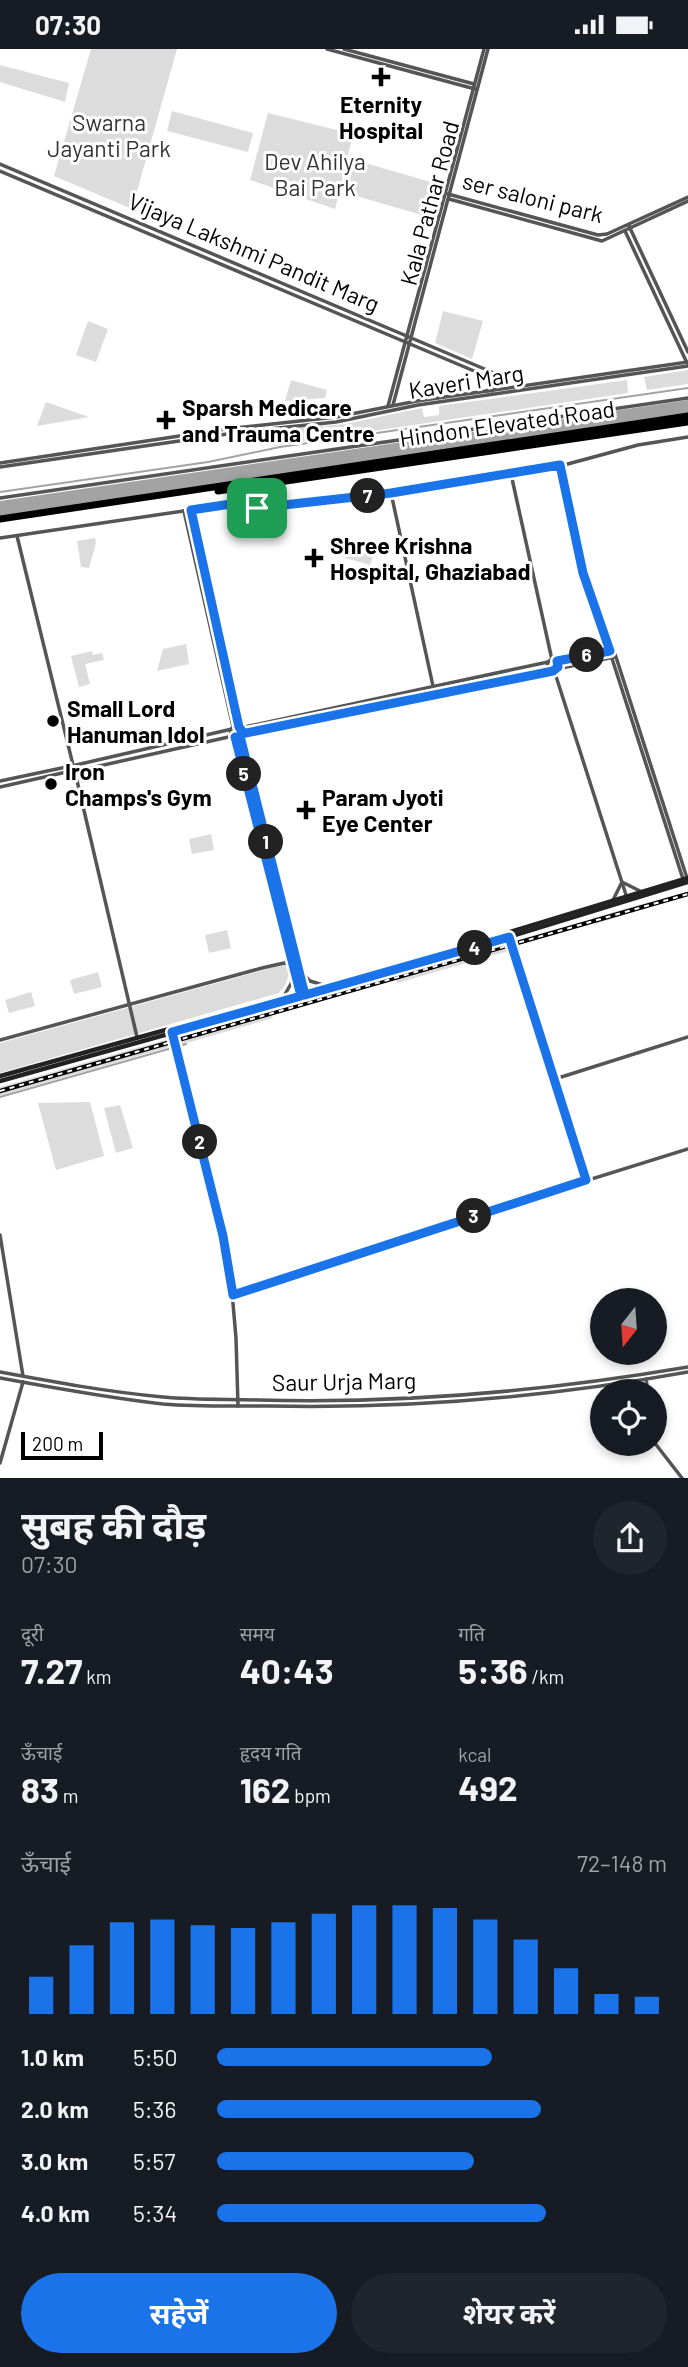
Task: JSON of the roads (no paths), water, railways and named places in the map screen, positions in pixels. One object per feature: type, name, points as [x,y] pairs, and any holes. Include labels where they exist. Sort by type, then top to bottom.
[{"type":"highway","name":"Hindon Elevated Road","points":[[0,521],[688,416]]},
{"type":"highway","name":"Hindon Elevated Road","points":[[0,521],[688,422]]},
{"type":"main road","points":[[0,1079],[137,1037],[302,993],[627,899],[686,879]]},
{"type":"main road","points":[[0,1079],[509,937],[686,879]]},
{"type":"street","points":[[327,49],[476,87]]},
{"type":"street","points":[[344,49],[476,87]]},
{"type":"street","name":"Kala Pathar Road","points":[[391,409],[486,49]]},
{"type":"street","name":"Vijaya Lakshmi Pandit Marg","points":[[0,164],[492,372],[491,379],[0,171]]},
{"type":"street","name":"ser saloni park","points":[[446,196],[598,240],[608,239],[688,199]]},
{"type":"street","points":[[626,228],[688,352]]},
{"type":"street","points":[[626,228],[688,364]]},
{"type":"street","name":"Kaveri Marg","points":[[0,465],[226,429],[336,417],[688,364]]},
{"type":"street","points":[[490,393],[491,379]]},
{"type":"street","points":[[0,498],[688,398]]},
{"type":"street","points":[[0,538],[231,504],[257,508],[275,507],[391,493],[562,465],[638,445],[688,437]]},
{"type":"street","points":[[562,465],[583,573],[614,657],[686,879]]},
{"type":"street","points":[[511,473],[554,670],[627,899]]},
{"type":"street","points":[[391,493],[435,694]]},
{"type":"street","points":[[191,510],[237,736],[302,993]]},
{"type":"street","points":[[184,511],[237,736]]},
{"type":"street","points":[[17,535],[137,1037]]},
{"type":"street","points":[[0,786],[236,728],[611,650]]},
{"type":"street","points":[[0,781],[237,736],[614,657]]},
{"type":"street","points":[[552,661],[554,670]]},
{"type":"street","points":[[622,882],[644,892]]},
{"type":"street","points":[[612,902],[622,882]]},
{"type":"street","points":[[509,937],[586,1180]]},
{"type":"street","points":[[0,1040],[284,963],[295,967],[306,979],[323,985]]},
{"type":"street","points":[[284,996],[292,982],[295,967]]},
{"type":"street","points":[[172,1032],[223,1236],[233,1295],[238,1406]]},
{"type":"street","points":[[555,1079],[688,1037]]},
{"type":"street","points":[[233,1295],[688,1149]]},
{"type":"street","points":[[0,1235],[23,1376]]},
{"type":"street","name":"Saur Urja Marg","points":[[0,1378],[155,1403],[353,1406],[469,1400],[602,1387],[688,1370]]},
{"type":"street","name":"Saur Urja Marg","points":[[0,1372],[155,1397],[238,1400],[352,1400],[466,1394],[646,1378]]},
{"type":"street","points":[[0,1463],[23,1383]]},
{"type":"street","points":[[352,1400],[353,1406]]},
{"type":"street","points":[[665,1456],[682,1478]]},
{"type":"waterway","points":[[0,492],[208,462],[280,447],[688,388]]},
{"type":"waterway","points":[[0,1097],[186,1044]]},
{"type":"railway","points":[[0,1091],[688,894]]},
{"type":"place","name":"Eternity Hospital","points":[[381,77]]},
{"type":"place","name":"Sparsh Medicare and Trauma Centre","points":[[166,420]]},
{"type":"place","name":"Shree Krishna Hospital, Ghaziabad","points":[[314,558]]},
{"type":"place","name":"Small Lord Hanuman Idol","points":[[53,721]]},
{"type":"place","name":"Iron Champs's Gym","points":[[51,784]]},
{"type":"place","name":"Param Jyoti Eye Center","points":[[306,810]]},
{"type":"park label","name":"Swarna Jayanti Park","points":[[109,135]]},
{"type":"park label","name":"Dev Ahilya Bai Park","points":[[315,174]]}]
